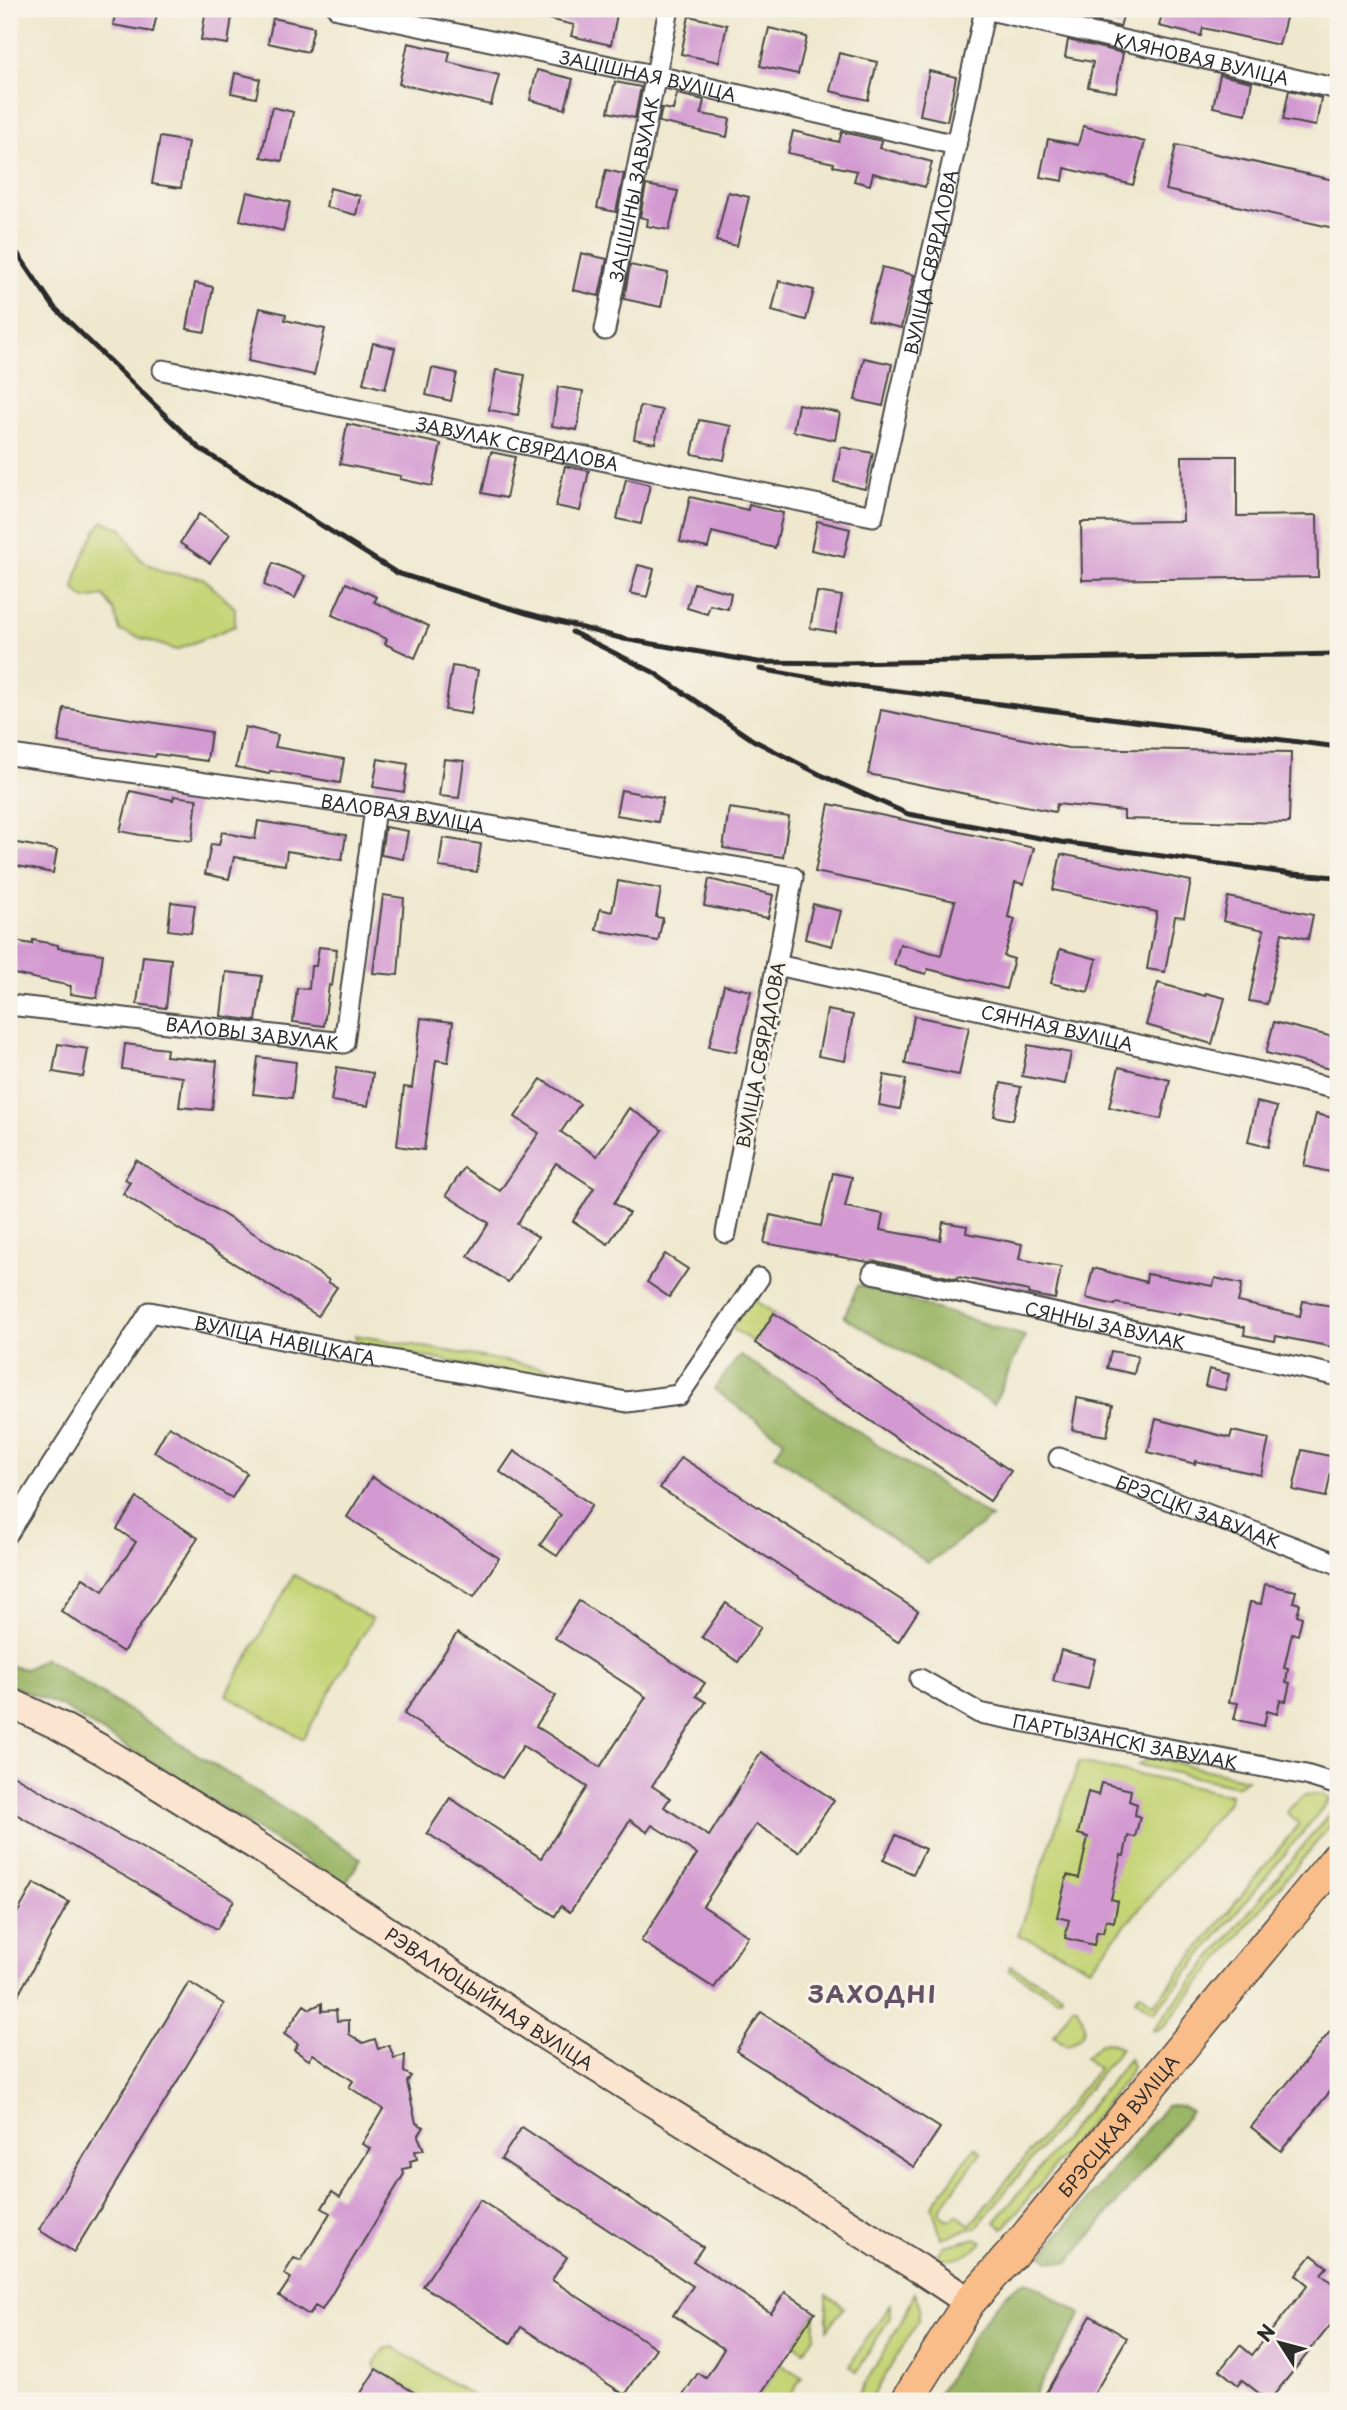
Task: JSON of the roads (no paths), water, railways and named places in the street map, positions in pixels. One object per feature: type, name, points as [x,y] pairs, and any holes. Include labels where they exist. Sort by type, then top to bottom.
[{"type":"main road","name":"БРЭСЦКАЯ ВУЛІЦА","points":[[907,2401],[969,2302],[1012,2254],[1338,1857]]},
{"type":"street","name":"ЗАЦІШНАЯ ВУЛІЦА","points":[[338,9],[657,76],[956,145]]},
{"type":"street","name":"ЗАЦІШНЫ ЗАВУЛАК","points":[[605,330],[669,9]]},
{"type":"street","name":"КЛЯНОВАЯ ВУЛІЦА","points":[[985,9],[1338,89]]},
{"type":"street","name":"ВУЛІЦА СВЯРДЛОВА","points":[[873,516],[985,9]]},
{"type":"street","name":"ЗАВУЛАК СВЯРДЛОВА","points":[[163,370],[873,516]]},
{"type":"street","name":"ВАЛОВАЯ ВУЛІЦА","points":[[11,755],[375,808],[793,877]]},
{"type":"street","name":"ВАЛОВЫ ЗАВУЛАК","points":[[9,1005],[344,1043],[375,808]]},
{"type":"street","name":"ВУЛІЦА СВЯРДЛОВА","points":[[726,1233],[793,877]]},
{"type":"street","name":"СЯННАЯ ВУЛІЦА","points":[[778,965],[1338,1088]]},
{"type":"street","name":"СЯННЫ ЗАВУЛАК","points":[[873,1273],[1338,1376]]},
{"type":"street","name":"ВУЛІЦА НАВІЦКАГА","points":[[9,1532],[150,1312],[330,1349],[627,1402],[678,1395],[759,1278]]},
{"type":"street","name":"БРЭСЦКІ ЗАВУЛАК","points":[[1059,1458],[1338,1564]]},
{"type":"street","name":"ПАРТЫЗАНСКІ ЗАВУЛАК","points":[[920,1679],[979,1713],[1306,1775],[1338,1785]]},
{"type":"street","name":"РЭВАЛЮЦЫЙНАЯ ВУЛІЦА","points":[[9,1702],[102,1750],[274,1857],[552,2039],[969,2302]]},
{"type":"railway","points":[[9,241],[54,307],[199,448],[397,573],[526,613],[624,639],[758,662],[842,663],[1338,654]]},
{"type":"railway","points":[[572,632],[653,672],[753,740],[819,774],[908,814],[1061,842],[1292,874],[1338,877]]},
{"type":"railway","points":[[760,669],[850,685],[1338,747]]},
{"type":"district","name":"ЗАХОДНІ","points":[[873,1993]]}]
